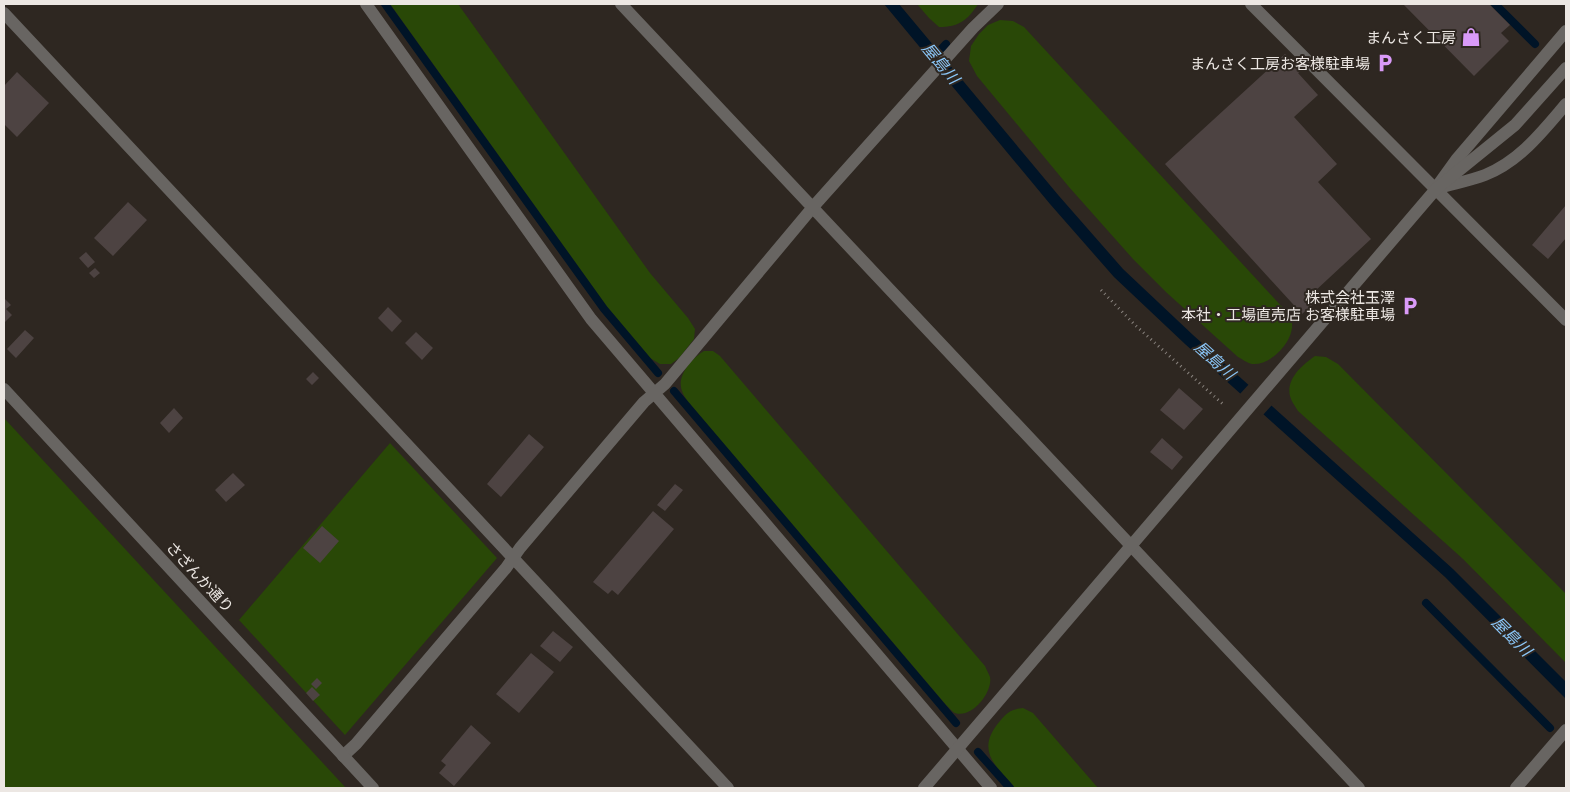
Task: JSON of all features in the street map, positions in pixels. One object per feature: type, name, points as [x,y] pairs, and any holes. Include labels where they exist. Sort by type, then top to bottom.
[{"type":"street","points":[[366,4],[591,318],[992,788]]},
{"type":"street","points":[[621,4],[1359,788]]},
{"type":"street","points":[[343,756],[362,737],[644,402],[655,393],[689,356],[812,208],[929,77],[998,4]]},
{"type":"street","points":[[1251,4],[1566,320]]},
{"type":"street","points":[[4,13],[728,788]]},
{"type":"street","points":[[924,788],[1436,189],[1456,160],[1566,31]]},
{"type":"street","points":[[1436,189],[1515,125],[1566,68]]},
{"type":"street","points":[[1436,189],[1485,175],[1511,162],[1533,143],[1566,104]]},
{"type":"street","name":"さざんか通り","points":[[4,389],[373,788]]},
{"type":"street","points":[[1516,788],[1566,730]]},
{"type":"path","points":[[1101,290],[1136,325],[1241,416]]},
{"type":"green space","points":[[390,4],[458,4],[650,273],[695,329],[694,339],[679,358],[671,364],[660,364],[650,358],[607,307]]},
{"type":"green space","points":[[917,4],[978,4],[962,22],[952,26],[939,27]]},
{"type":"green space","points":[[1000,20],[1013,21],[1024,27],[1284,309],[1292,323],[1292,330],[1285,345],[1273,357],[1259,364],[1246,362],[1167,293],[1133,259],[1069,187],[977,76],[969,61],[971,46],[988,25]]},
{"type":"green space","points":[[704,351],[713,351],[720,356],[985,666],[990,677],[990,683],[985,697],[974,708],[962,714],[954,712],[946,705],[688,402],[682,391],[681,379],[690,363]]},
{"type":"green space","points":[[1315,356],[1326,357],[1338,364],[1566,594],[1566,663],[1463,559],[1298,411],[1291,398],[1290,384],[1300,368]]},
{"type":"green space","points":[[4,418],[346,788],[4,788]]},
{"type":"green space","points":[[390,443],[497,558],[345,735],[239,620]]},
{"type":"green space","points":[[1023,708],[1033,713],[1098,788],[1015,788],[995,764],[988,749],[993,731],[1005,715],[1013,710]]},
{"type":"water","name":"屋島川","points":[[884,4],[899,4],[1059,196],[1123,269],[1193,335],[1453,569],[1566,682],[1566,699],[1445,577],[1185,344],[1114,277],[1050,204]]},
{"type":"pier","points":[[1250,383],[1273,404],[1262,416],[1239,395]]},
{"type":"building","name":"まんさく工房","points":[[1403,4],[1489,4],[1510,25],[1501,33],[1509,41],[1474,76]]},
{"type":"building","points":[[1285,54],[1301,71],[1298,73],[1318,95],[1294,117],[1337,164],[1318,182],[1371,239],[1314,292],[1320,298],[1302,314],[1165,164]]},
{"type":"building","points":[[17,72],[49,103],[17,137],[4,124],[4,86]]},
{"type":"building","points":[[128,202],[147,220],[113,256],[94,238]]},
{"type":"building","points":[[1566,205],[1566,238],[1548,259],[1532,245]]},
{"type":"building","points":[[86,252],[95,262],[88,268],[79,258]]},
{"type":"building","points":[[95,268],[100,273],[94,278],[89,273]]},
{"type":"building","points":[[4,298],[11,305],[6,309],[12,315],[4,323]]},
{"type":"building","points":[[388,307],[402,321],[392,332],[378,318]]},
{"type":"building","points":[[25,330],[34,338],[16,358],[7,349]]},
{"type":"building","points":[[416,332],[433,348],[422,360],[405,343]]},
{"type":"building","points":[[313,372],[319,378],[312,385],[306,379]]},
{"type":"building","points":[[1179,388],[1203,409],[1184,430],[1160,410]]},
{"type":"building","points":[[174,408],[183,418],[169,433],[160,423]]},
{"type":"building","points":[[529,434],[544,447],[501,497],[487,484]]},
{"type":"building","points":[[1162,438],[1183,457],[1172,470],[1150,452]]},
{"type":"building","points":[[233,473],[245,485],[226,502],[215,490]]},
{"type":"building","points":[[675,484],[683,490],[665,511],[657,505]]},
{"type":"building","points":[[653,511],[674,529],[618,595],[612,590],[608,594],[593,582]]},
{"type":"building","points":[[322,526],[339,541],[320,563],[303,548]]},
{"type":"building","points":[[553,631],[573,647],[560,662],[540,646]]},
{"type":"building","points":[[531,653],[554,672],[519,713],[496,694]]},
{"type":"building","points":[[317,678],[322,683],[316,689],[311,684]]},
{"type":"building","points":[[312,687],[320,695],[313,701],[306,693]]},
{"type":"building","points":[[471,725],[491,743],[454,786],[439,773],[446,765],[441,761]]},
{"type":"waterway","points":[[385,4],[604,309],[658,373]]},
{"type":"waterway","points":[[1495,4],[1535,44]]},
{"type":"waterway","name":"屋島川","points":[[935,56],[946,44]]},
{"type":"waterway","points":[[674,391],[956,723]]},
{"type":"waterway","points":[[1426,603],[1550,728]]},
{"type":"waterway","points":[[978,752],[1010,788]]},
{"type":"place","name":"まんさく工房","points":[[1471,37]]},
{"type":"place","name":"まんさく工房お客様駐車場","points":[[1385,63]]},
{"type":"place","name":"株式会社玉澤 本社・工場直売店 お客様駐車場","points":[[1410,306]]}]
